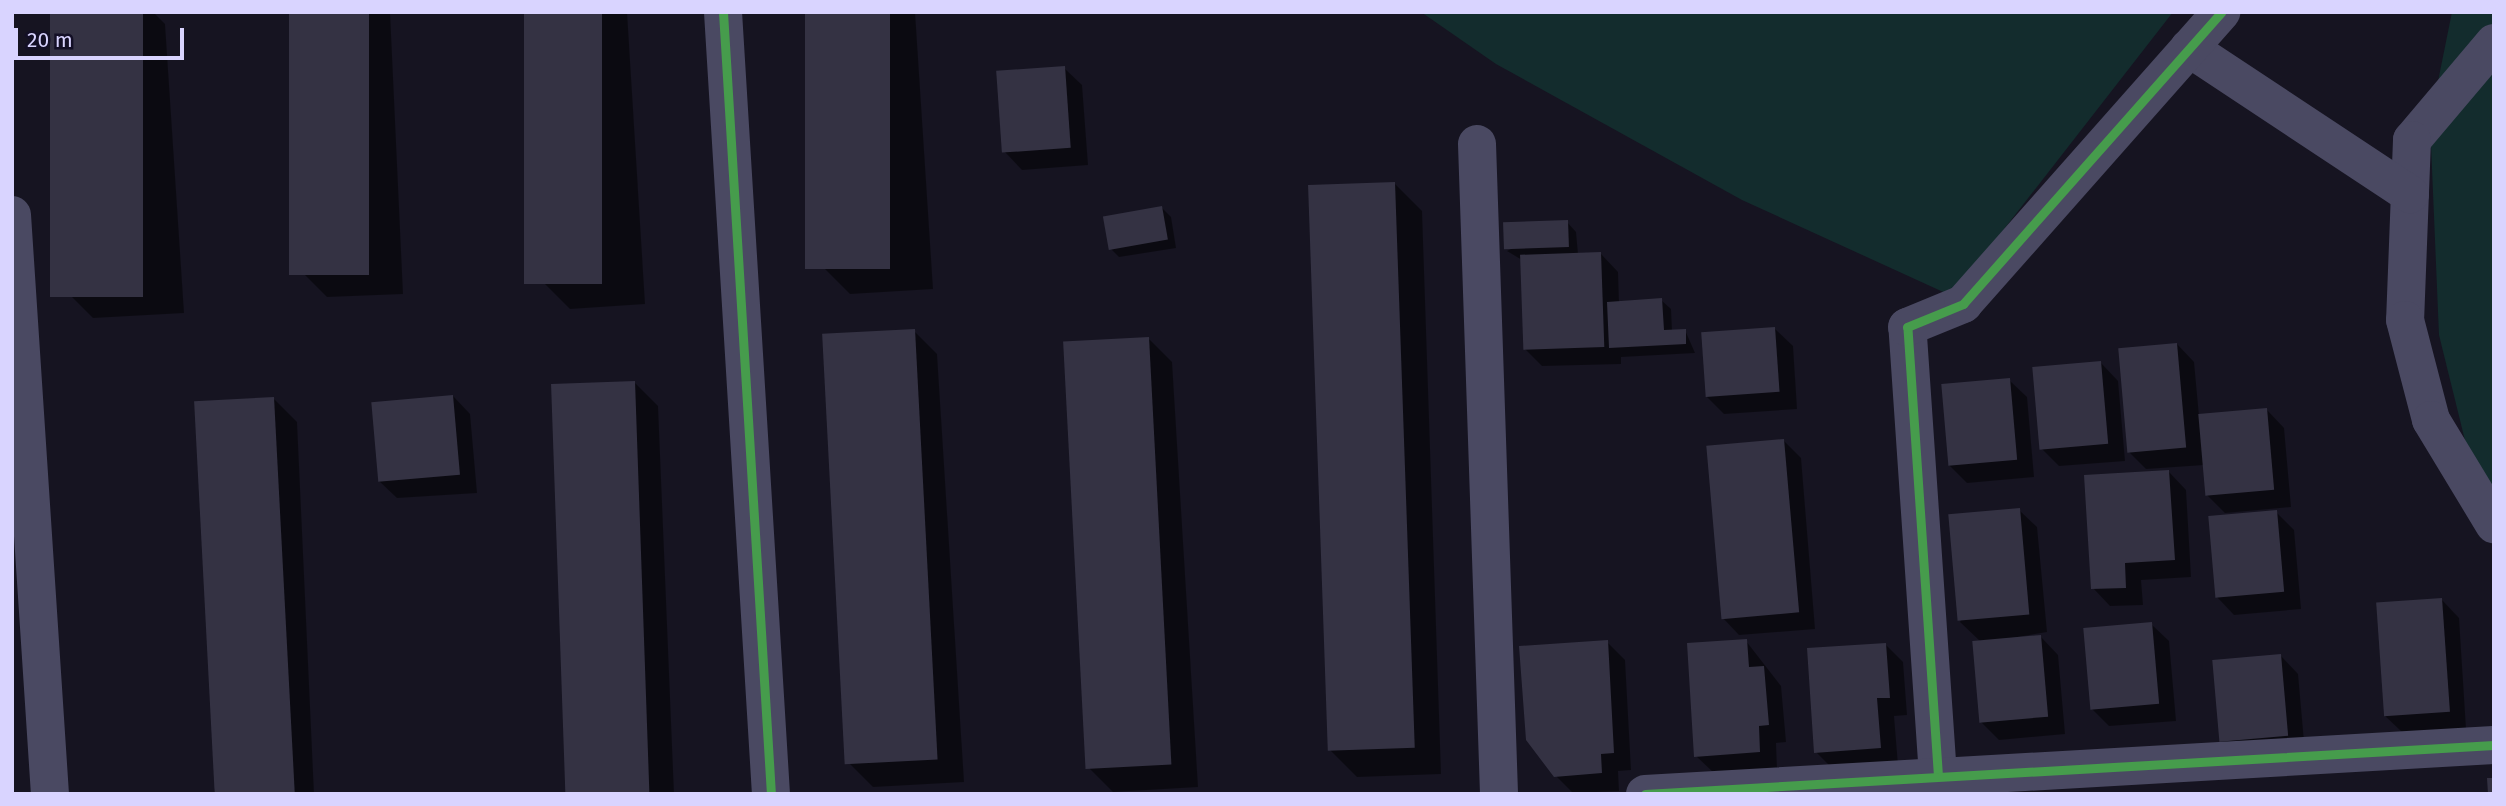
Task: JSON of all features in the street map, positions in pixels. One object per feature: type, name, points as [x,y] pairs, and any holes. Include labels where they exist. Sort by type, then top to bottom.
[{"type":"street","points":[[723,12],[771,794]]},
{"type":"street","points":[[1938,776],[1907,327],[1963,304],[2221,12]]},
{"type":"street","points":[[2494,43],[2412,140],[2405,320],[2431,420],[2494,524]]},
{"type":"street","points":[[2189,48],[2410,194]]},
{"type":"street","points":[[1477,144],[1499,794]]},
{"type":"street","points":[[12,215],[24,580],[50,794]]},
{"type":"street","points":[[1645,794],[2494,745]]},
{"type":"green space","points":[[1421,12],[2173,12],[1952,296],[1742,200],[1496,64]]},
{"type":"green space","points":[[2452,12],[2494,12],[2494,525],[2478,493],[2439,335],[2430,121]]},
{"type":"building","points":[[50,12],[143,12],[143,297],[50,297]]},
{"type":"building","points":[[289,12],[369,12],[369,275],[289,275]]},
{"type":"building","points":[[524,12],[602,12],[602,284],[524,284]]},
{"type":"building","points":[[805,12],[890,12],[890,269],[805,269]]},
{"type":"building","points":[[1065,66],[1071,148],[1002,153],[996,71]]},
{"type":"building","points":[[1395,182],[1415,748],[1328,751],[1308,185]]},
{"type":"building","points":[[1162,206],[1168,239],[1109,250],[1103,216]]},
{"type":"building","points":[[1568,220],[1569,247],[1504,249],[1503,222]]},
{"type":"building","points":[[1601,252],[1604,347],[1523,350],[1520,255]]},
{"type":"building","points":[[1662,298],[1664,330],[1686,329],[1686,344],[1609,348],[1607,302]]},
{"type":"building","points":[[1775,327],[1780,392],[1706,397],[1701,332]]},
{"type":"building","points":[[915,329],[938,759],[845,764],[822,334]]},
{"type":"building","points":[[1149,337],[1171,764],[1086,769],[1063,342]]},
{"type":"building","points":[[2177,343],[2186,448],[2127,453],[2118,348]]},
{"type":"building","points":[[2101,361],[2108,444],[2039,450],[2032,367]]},
{"type":"building","points":[[2010,378],[2017,460],[1948,466],[1941,384]]},
{"type":"building","points":[[635,381],[649,794],[565,794],[551,384]]},
{"type":"building","points":[[453,395],[460,475],[378,482],[371,402]]},
{"type":"building","points":[[274,397],[295,793],[215,794],[194,401]]},
{"type":"building","points":[[2267,408],[2274,490],[2205,496],[2198,414]]},
{"type":"building","points":[[1784,439],[1799,612],[1721,619],[1706,446]]},
{"type":"building","points":[[2169,470],[2175,560],[2125,563],[2126,588],[2091,589],[2084,475]]},
{"type":"building","points":[[2020,508],[2029,615],[1958,621],[1948,514]]},
{"type":"building","points":[[2277,510],[2284,592],[2215,598],[2208,516]]},
{"type":"building","points":[[2442,598],[2450,712],[2384,716],[2376,603]]},
{"type":"building","points":[[2152,622],[2159,704],[2090,710],[2083,628]]},
{"type":"building","points":[[2041,635],[2048,717],[1979,723],[1972,641]]},
{"type":"building","points":[[1747,639],[1749,667],[1764,666],[1769,725],[1759,726],[1760,752],[1694,757],[1687,643]]},
{"type":"building","points":[[1608,640],[1614,753],[1601,754],[1602,773],[1554,777],[1526,740],[1519,646]]},
{"type":"building","points":[[1886,643],[1890,698],[1877,698],[1881,748],[1814,753],[1807,648]]},
{"type":"building","points":[[2281,654],[2288,736],[2219,742],[2212,660]]},
{"type":"building","points":[[2487,778],[2494,778],[2494,794],[2488,794]]},
{"type":"cycle path","points":[[723,12],[771,794]]},
{"type":"cycle path","points":[[1938,776],[1907,327],[1963,304],[2221,12]]},
{"type":"cycle path","points":[[1645,794],[2494,745]]}]
